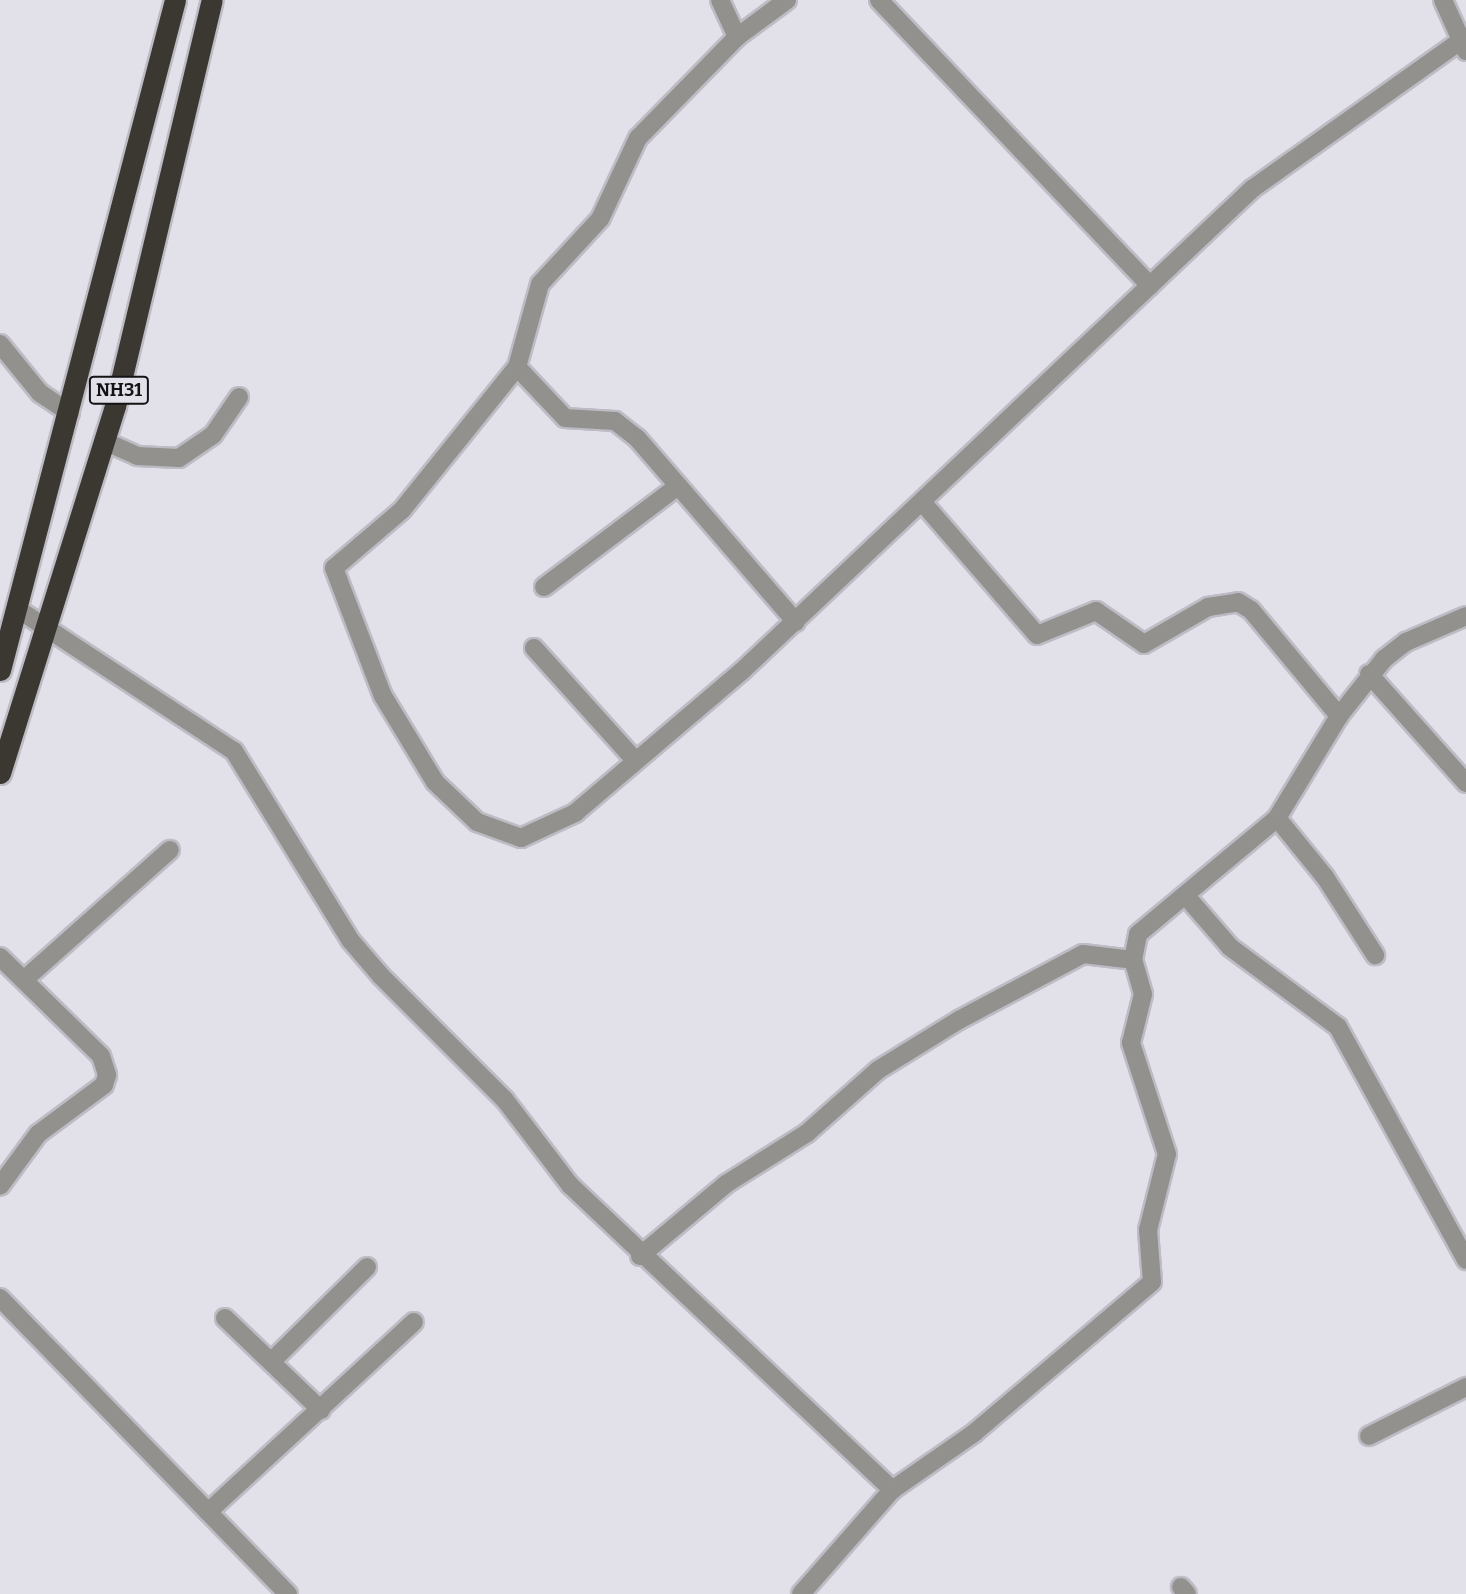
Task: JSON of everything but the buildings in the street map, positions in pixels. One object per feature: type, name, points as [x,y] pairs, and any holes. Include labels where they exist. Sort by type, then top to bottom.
[{"type":"highway","name":"NH31","points":[[0,670],[19,610],[175,0]]},
{"type":"highway","name":"NH31","points":[[0,773],[103,441],[212,0]]},
{"type":"street","points":[[720,0],[737,37]]},
{"type":"street","points":[[787,0],[737,37],[638,138],[600,219],[540,284],[517,367],[402,510],[338,563],[334,576],[404,736],[435,782],[477,822],[521,838],[548,830],[796,622],[1252,189],[1464,43],[1443,0]]},
{"type":"street","points":[[879,0],[1150,286]]},
{"type":"street","points":[[0,344],[40,393],[69,413]]},
{"type":"street","points":[[517,367],[565,418],[615,421],[626,429],[796,622]]},
{"type":"street","points":[[103,441],[137,456],[179,458],[213,435],[239,397]]},
{"type":"street","points":[[544,587],[678,486]]},
{"type":"street","points":[[923,503],[1037,635],[1096,611],[1144,644],[1208,607],[1238,602],[1251,610],[1339,716]]},
{"type":"street","points":[[19,610],[46,623],[234,751],[351,941],[505,1100],[570,1185],[640,1256],[892,1490]]},
{"type":"street","points":[[801,1594],[892,1490],[915,1480],[974,1433],[1152,1282],[1148,1230],[1167,1154],[1131,1044],[1143,994],[1133,960],[1138,934],[1277,818],[1339,716],[1369,674],[1406,642],[1466,616]]},
{"type":"street","points":[[534,648],[634,759]]},
{"type":"street","points":[[1369,674],[1466,783]]},
{"type":"street","points":[[1277,818],[1325,877],[1375,956]]},
{"type":"street","points":[[25,979],[170,850]]},
{"type":"street","points":[[1186,896],[1230,947],[1324,1013],[1344,1036],[1466,1260]]},
{"type":"street","points":[[640,1256],[726,1184],[807,1133],[878,1070],[959,1020],[1083,954],[1133,960]]},
{"type":"street","points":[[0,957],[101,1056],[107,1075],[104,1085],[38,1135],[0,1186]]},
{"type":"street","points":[[271,1362],[367,1267]]},
{"type":"street","points":[[0,1298],[288,1594]]},
{"type":"street","points":[[225,1318],[321,1410]]},
{"type":"street","points":[[208,1513],[414,1322]]},
{"type":"street","points":[[1369,1436],[1466,1387]]}]
